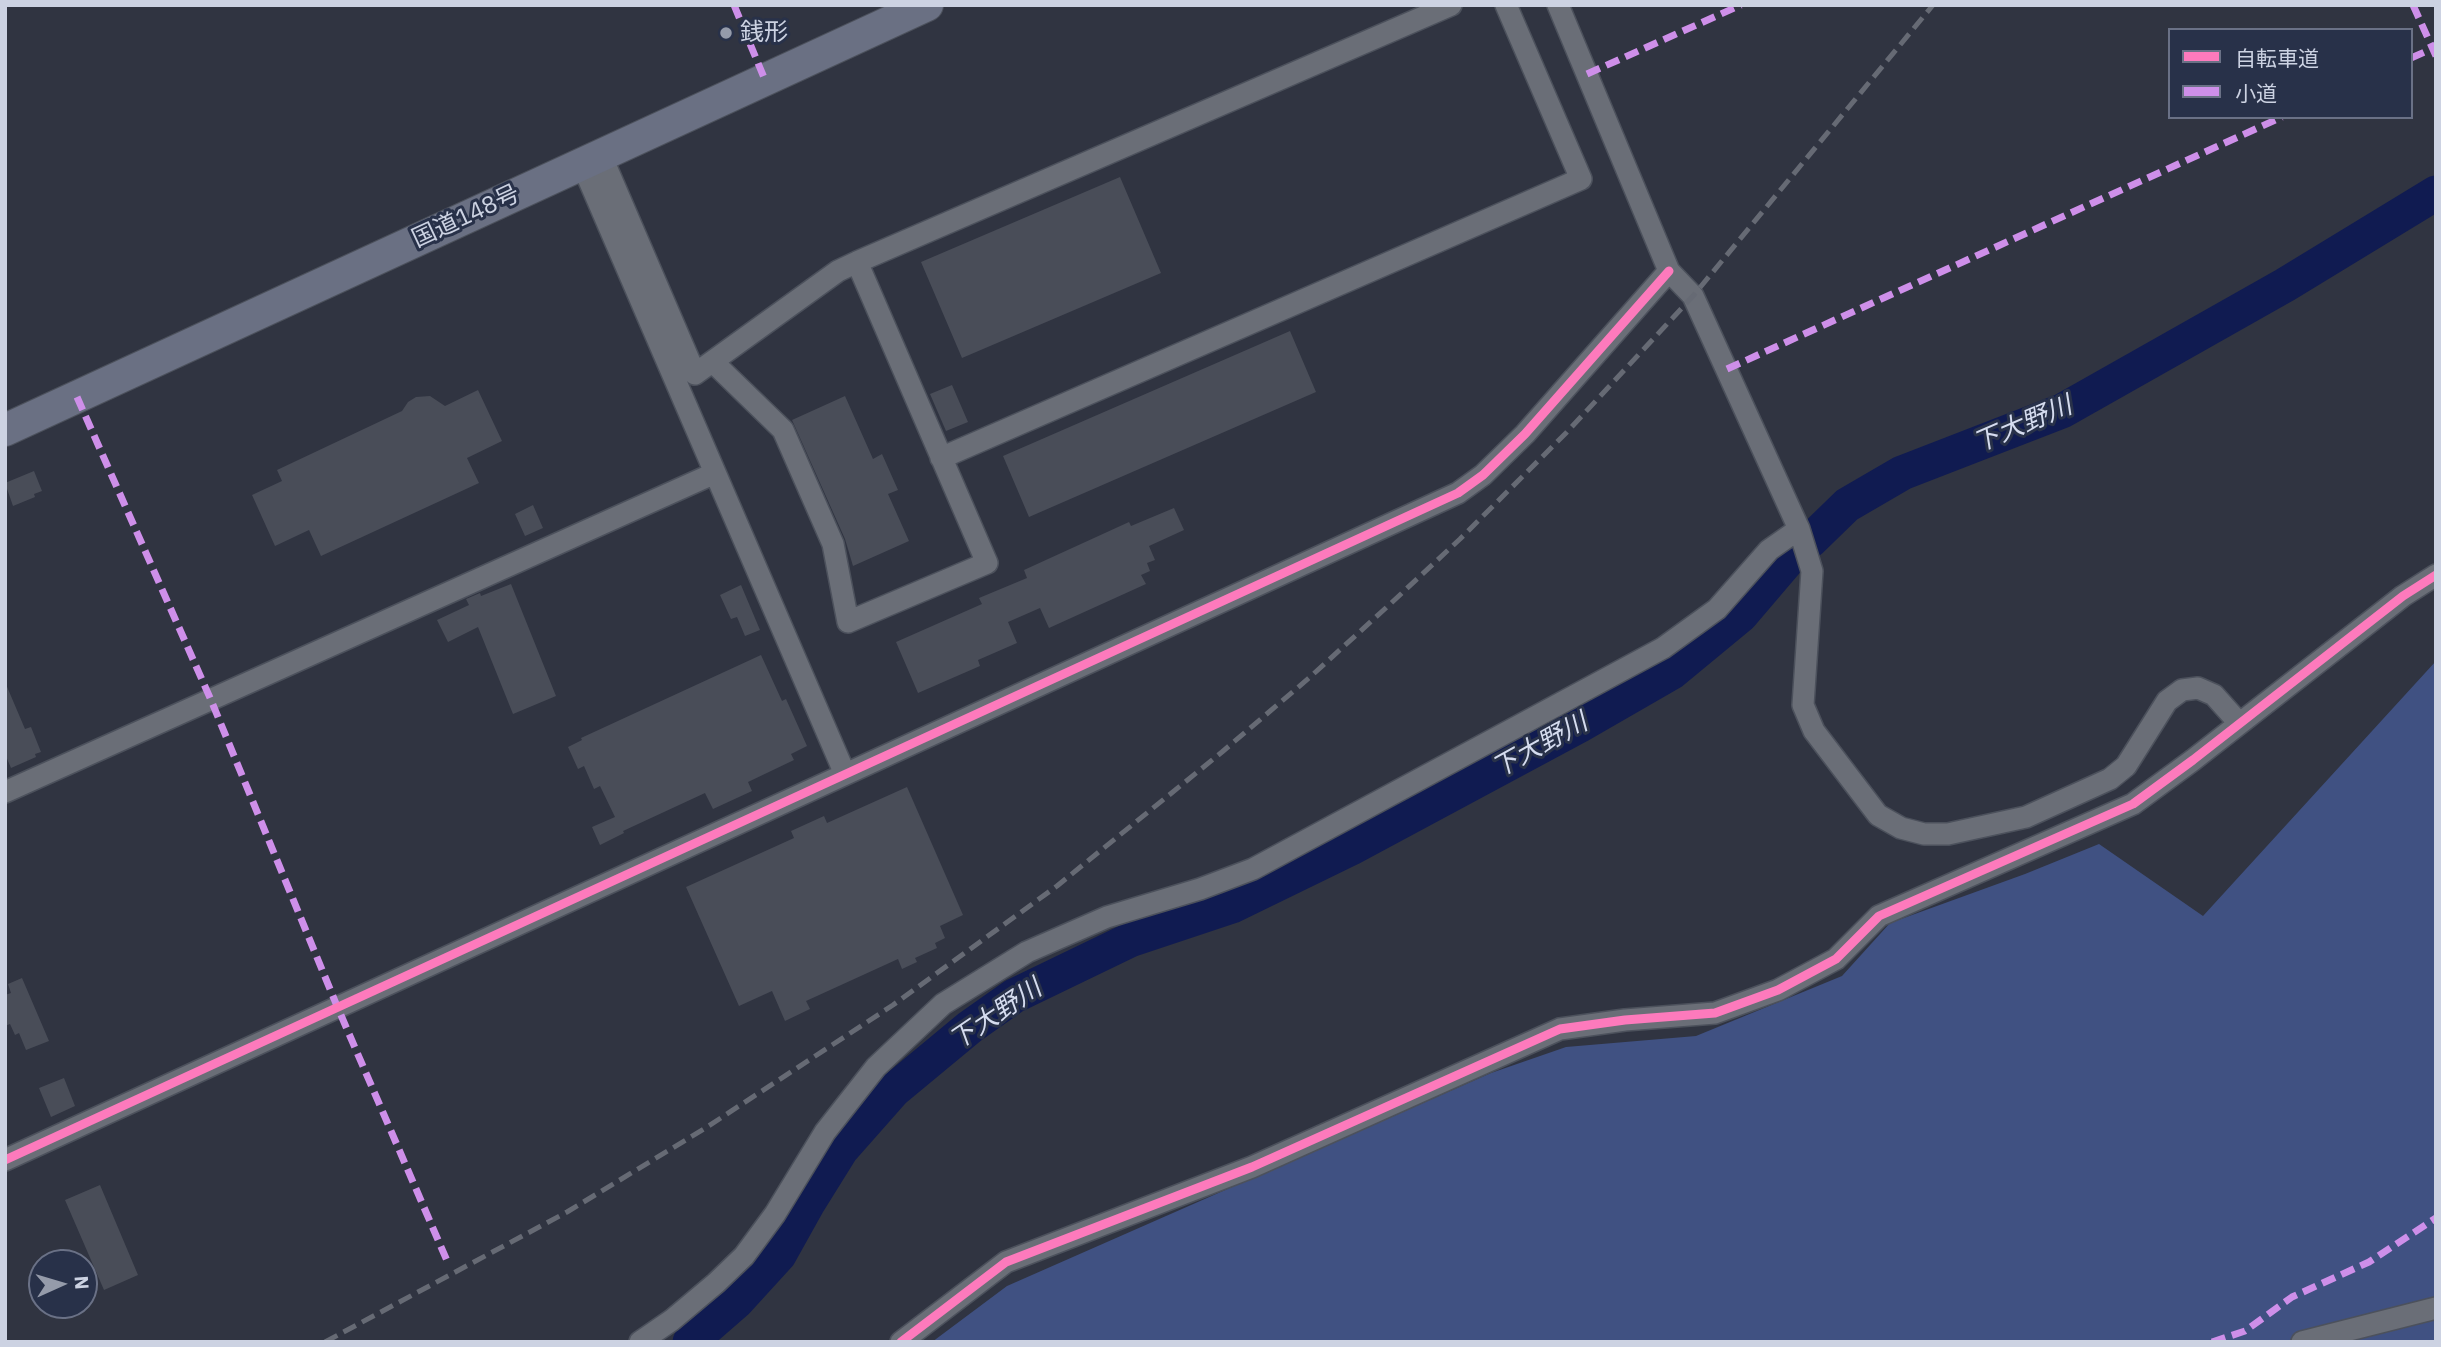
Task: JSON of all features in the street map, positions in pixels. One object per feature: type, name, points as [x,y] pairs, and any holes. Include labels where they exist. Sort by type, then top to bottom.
[{"type":"highway","name":"国道148号","points":[[5,430],[927,5]]},
{"type":"street","points":[[592,160],[695,374],[714,363],[838,271],[1451,5]]},
{"type":"street","points":[[942,458],[1581,179],[1506,5]]},
{"type":"street","points":[[1558,5],[1669,271],[1693,296],[1799,528],[1812,571],[1803,705],[1814,731],[1878,815],[1901,828],[1924,834],[1948,834],[2026,817],[2110,779],[2126,766],[2167,701],[2182,690],[2198,688],[2214,695],[2239,723]]},
{"type":"street","points":[[592,160],[715,473],[845,774]]},
{"type":"street","points":[[714,363],[783,430],[833,544],[848,622],[987,563],[857,262]]},
{"type":"street","points":[[5,1160],[1458,493],[1483,475],[1525,434],[1669,271]]},
{"type":"street","points":[[5,792],[715,473]]},
{"type":"street","points":[[640,1342],[672,1320],[744,1256],[775,1214],[825,1132],[876,1067],[943,1004],[1027,952],[1096,921],[1200,889],[1254,869],[1663,648],[1717,609],[1769,550],[1799,528]]},
{"type":"street","points":[[901,1342],[1006,1262],[1252,1167],[1560,1029],[1625,1020],[1715,1013],[1778,990],[1836,959],[1879,916],[2133,804],[2403,596],[2436,575]]},
{"type":"street","points":[[2302,1342],[2436,1308]]},
{"type":"shaded area","points":[[2436,661],[2436,1342],[932,1342],[1007,1286],[1491,1073],[1566,1047],[1696,1036],[1842,976],[1890,923],[2099,844],[2203,916]]},
{"type":"building","points":[[1120,177],[1161,273],[962,358],[921,262]]},
{"type":"building","points":[[1290,331],[1316,392],[1029,517],[1003,456]]},
{"type":"building","points":[[952,385],[968,422],[946,431],[930,394]]},
{"type":"building","points":[[478,390],[502,441],[467,458],[479,483],[321,556],[309,530],[275,546],[252,495],[282,481],[277,470],[402,411],[408,402],[416,397],[430,396],[445,406]]},
{"type":"building","points":[[845,396],[873,459],[882,454],[898,490],[888,494],[909,541],[853,566],[845,539],[792,420]]},
{"type":"building","points":[[34,471],[42,491],[34,494],[35,497],[13,506],[5,483]]},
{"type":"building","points":[[533,505],[543,528],[525,536],[515,514]]},
{"type":"building","points":[[1174,508],[1184,530],[1149,546],[1155,560],[1147,563],[1150,571],[1141,575],[1146,584],[1049,628],[1040,608],[1008,622],[1017,643],[978,660],[980,666],[918,693],[896,642],[982,604],[979,598],[1027,578],[1024,570],[1129,522],[1131,526]]},
{"type":"building","points":[[511,584],[556,696],[513,714],[478,627],[448,642],[437,620],[469,605],[466,599]]},
{"type":"building","points":[[741,585],[760,630],[745,636],[737,617],[731,619],[720,595]]},
{"type":"building","points":[[761,655],[782,701],[786,699],[807,746],[791,754],[794,760],[748,782],[752,791],[713,809],[705,793],[623,831],[624,833],[600,845],[592,827],[615,817],[600,786],[594,789],[584,766],[578,769],[568,747],[582,740],[581,738]]},
{"type":"building","points":[[5,682],[25,729],[31,727],[41,752],[11,768],[5,754]]},
{"type":"building","points":[[907,787],[963,915],[940,926],[945,938],[935,943],[937,948],[915,958],[917,962],[902,969],[898,959],[806,1001],[810,1009],[785,1021],[772,991],[739,1006],[686,887],[794,838],[791,831],[824,816],[827,823]]},
{"type":"building","points":[[22,978],[49,1041],[26,1050],[19,1033],[15,1035],[10,1024],[5,1026],[5,995],[11,993],[8,984]]},
{"type":"building","points":[[64,1078],[75,1106],[51,1117],[39,1088]]},
{"type":"building","points":[[100,1185],[138,1275],[104,1290],[98,1276],[98,1249],[86,1249],[65,1200]]},
{"type":"waterway","name":"下大野川","points":[[690,1342],[737,1301],[779,1255],[841,1150],[894,1090],[970,1027],[1014,996],[1130,940],[1232,906],[1351,848],[1580,725],[1672,672],[1741,615],[1793,554],[1847,505],[1902,473],[2062,411],[2285,285],[2436,193]]},
{"type":"railway","points":[[325,1342],[567,1212],[704,1129],[893,1005],[1057,886],[1222,752],[1388,606],[1460,539],[1566,433],[1693,296],[1933,5]]},
{"type":"marked path","points":[[734,5],[765,80]]},
{"type":"marked path","points":[[1587,74],[1741,5]]},
{"type":"marked path","points":[[2413,5],[2436,56]]},
{"type":"marked path","points":[[2413,57],[2436,47]]},
{"type":"marked path","points":[[1727,369],[2278,119]]},
{"type":"marked path","points":[[77,397],[211,700],[337,1006],[448,1263]]},
{"type":"marked path","points":[[2212,1342],[2245,1331],[2292,1297],[2369,1262],[2436,1218]]},
{"type":"cycle path","points":[[5,1160],[1458,493],[1483,475],[1525,434],[1669,271]]},
{"type":"cycle path","points":[[901,1342],[1006,1262],[1252,1167],[1560,1029],[1625,1020],[1715,1013],[1778,990],[1836,959],[1879,916],[2133,804],[2403,596],[2436,575]]},
{"type":"place","name":"銭形","points":[[726,33]]}]
